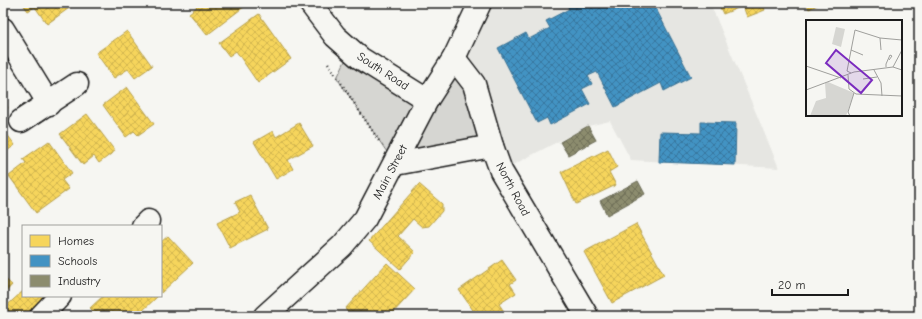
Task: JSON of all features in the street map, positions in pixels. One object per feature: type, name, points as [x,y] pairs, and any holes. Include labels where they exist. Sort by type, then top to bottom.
[{"type":"street","name":"South Road","points":[[310,3],[335,36],[360,58],[427,100]]},
{"type":"street","name":"Main Street","points":[[265,316],[342,246],[365,219],[427,100],[454,58],[480,3]]},
{"type":"street","points":[[3,29],[49,104]]},
{"type":"street","name":"North Road","points":[[454,58],[474,84],[501,171],[586,316]]},
{"type":"street","points":[[21,121],[49,104],[77,84]]},
{"type":"street","points":[[395,164],[492,146]]},
{"type":"street","points":[[41,316],[59,297]]},
{"type":"path","points":[[325,59],[395,164]]},
{"type":"shaded area","points":[[480,3],[710,3],[779,168],[631,160],[610,121],[588,126],[501,171],[454,58]]},
{"type":"shaded area","points":[[360,58],[427,100],[454,58],[492,146],[395,164],[337,78],[345,61]]},
{"type":"building: Homes","points":[[22,3],[76,3],[47,24],[35,7],[28,11]]},
{"type":"building: Homes","points":[[193,3],[243,3],[245,6],[207,35],[189,13],[197,7]]},
{"type":"building: Homes","points":[[718,3],[762,3],[765,10],[747,17],[743,6],[723,14]]},
{"type":"building: Homes","points":[[806,3],[821,3],[809,9]]},
{"type":"building: Homes","points":[[259,14],[291,59],[258,83],[236,51],[229,56],[219,43]]},
{"type":"building: Homes","points":[[127,31],[152,66],[135,78],[128,69],[114,78],[96,53]]},
{"type":"building: Homes","points":[[127,87],[154,124],[138,135],[134,131],[126,137],[103,105]]},
{"type":"building: Homes","points":[[3,101],[8,108],[3,111]]},
{"type":"building: Homes","points":[[87,114],[115,151],[99,163],[94,156],[83,165],[60,134]]},
{"type":"building: Homes","points":[[299,123],[313,146],[288,160],[293,169],[276,179],[254,142],[273,131],[276,137]]},
{"type":"building: Homes","points":[[3,129],[15,145],[3,154]]},
{"type":"building: Homes","points":[[49,141],[72,173],[62,180],[69,189],[36,213],[9,176],[26,163],[23,159]]},
{"type":"building: Homes","points":[[608,149],[617,167],[609,172],[616,185],[576,204],[561,172]]},
{"type":"building: Homes","points":[[419,184],[442,204],[442,211],[429,226],[422,227],[413,219],[398,236],[415,252],[400,269],[369,241]]},
{"type":"building: Homes","points":[[250,195],[268,229],[230,248],[217,223],[240,212],[235,202]]},
{"type":"building: Homes","points":[[636,224],[664,275],[612,303],[584,252]]},
{"type":"building: Homes","points":[[168,236],[193,263],[162,292],[162,241]]},
{"type":"building: Homes","points":[[502,260],[516,280],[510,284],[516,293],[499,304],[507,316],[471,316],[475,313],[459,290]]},
{"type":"building: Homes","points":[[387,263],[415,289],[390,316],[352,316],[345,309]]},
{"type":"building: Homes","points":[[3,277],[12,285],[3,295]]},
{"type":"building: Homes","points":[[22,292],[22,297],[45,298],[25,316],[3,316],[3,309]]},
{"type":"building: Homes","points":[[102,297],[157,297],[140,313],[143,316],[98,316],[90,308]]},
{"type":"building: Schools","points":[[566,3],[653,3],[691,77],[664,91],[661,83],[615,107],[597,72],[588,76],[592,84],[582,89],[590,104],[550,125],[547,118],[537,123],[498,48],[526,33],[529,39],[550,28],[546,21],[569,9]]},
{"type":"building: Schools","points":[[701,122],[736,123],[735,165],[659,162],[660,132],[701,133]]},
{"type":"building: Industry","points":[[588,126],[596,140],[568,155],[560,142]]},
{"type":"building: Industry","points":[[638,181],[645,194],[607,215],[600,201]]}]
